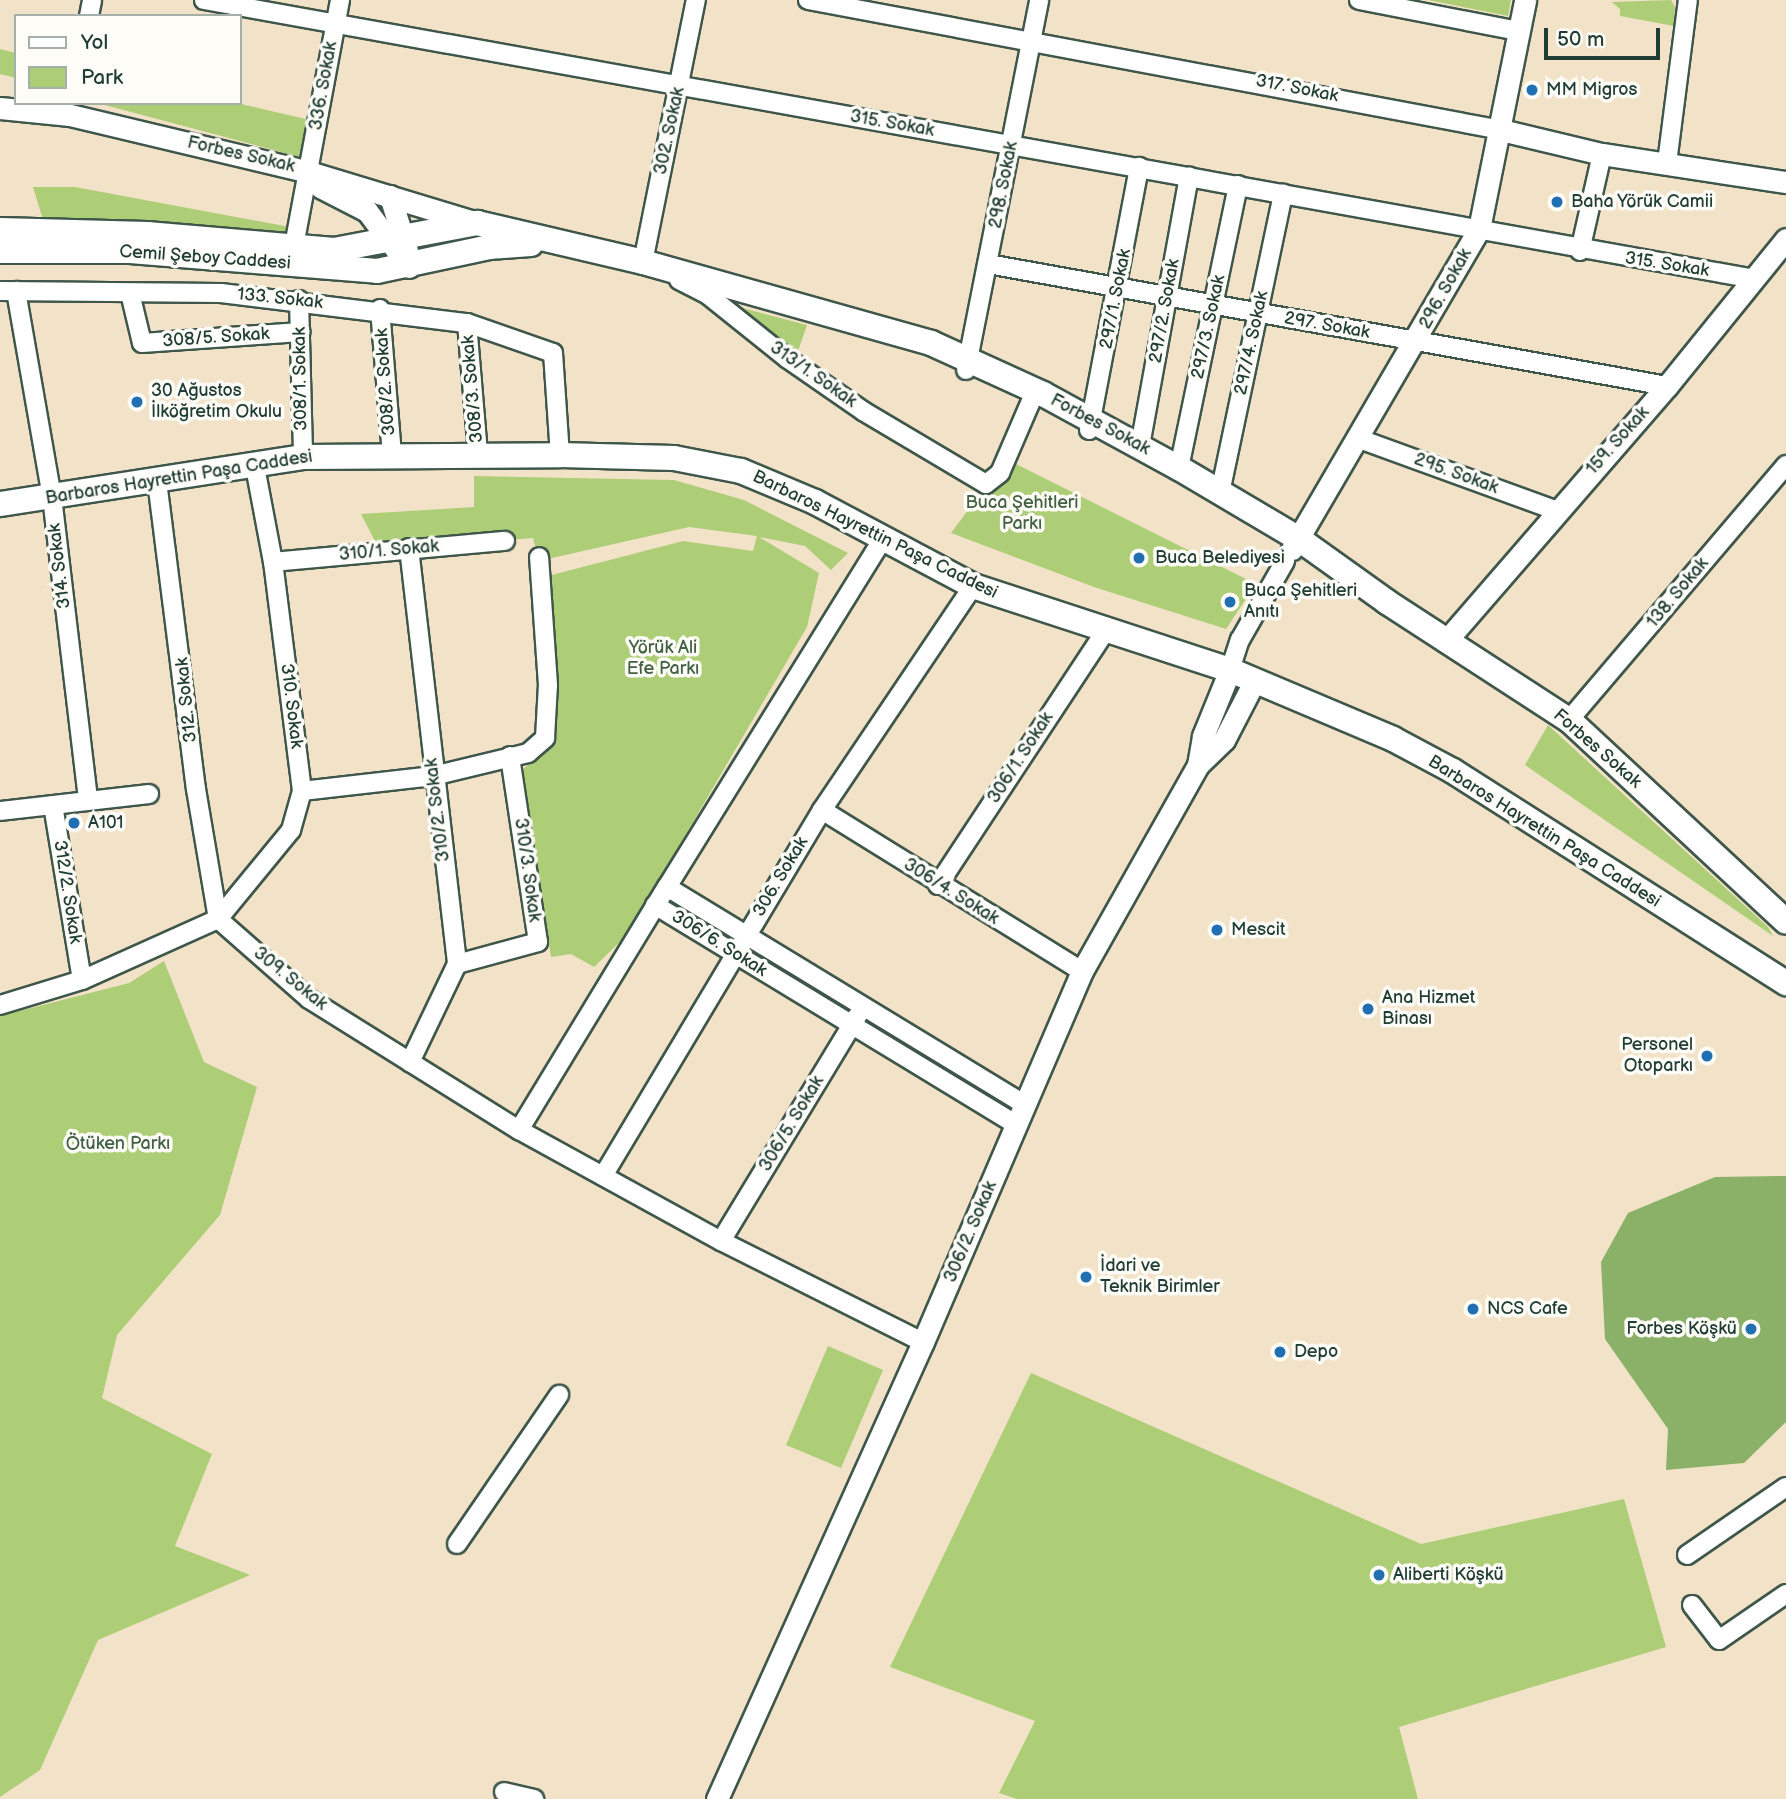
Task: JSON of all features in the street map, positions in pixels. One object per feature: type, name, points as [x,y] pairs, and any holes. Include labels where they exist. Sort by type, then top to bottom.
[{"type":"main road","name":"Forbes Sokak","points":[[2,237],[147,234],[334,250],[477,223],[550,243],[643,262],[786,304],[828,311],[968,364],[1090,425],[1292,550],[1387,602],[1569,720],[1786,922]]},
{"type":"main road","name":"Cemil Şeboy Caddesi","points":[[2,237],[130,251],[377,271],[409,267],[489,247],[550,243]]},
{"type":"main road","name":"Forbes Sokak","points":[[968,364],[1031,401],[1140,446],[1179,468],[1220,492],[1292,550]]},
{"type":"main road","name":"Barbaros Hayrettin Paşa Caddesi","points":[[0,504],[255,467],[303,457],[560,454],[674,458],[741,471],[815,502],[973,586],[1104,632],[1230,670],[1393,739],[1453,771],[1786,983]]},
{"type":"street","name":"315. Sokak","points":[[204,0],[679,88],[1189,176],[1479,229],[1580,251],[1754,279]]},
{"type":"street","name":"336. Sokak","points":[[294,246],[340,0]]},
{"type":"street","name":"302. Sokak","points":[[643,262],[696,0]]},
{"type":"street","name":"317. Sokak","points":[[808,0],[1032,39],[1501,130],[1602,154],[1786,182]]},
{"type":"street","name":"298. Sokak","points":[[968,364],[1039,0]]},
{"type":"street","points":[[1359,0],[1519,31]]},
{"type":"street","name":"296. Sokak","points":[[1292,550],[1416,342],[1479,229],[1525,0]]},
{"type":"street","points":[[1667,163],[1688,0]]},
{"type":"street","name":"Forbes Sokak","points":[[0,108],[71,109],[309,172],[477,223]]},
{"type":"street","points":[[1580,251],[1602,154]]},
{"type":"street","name":"297/1. Sokak","points":[[1090,425],[1119,288],[1139,167]]},
{"type":"street","points":[[309,172],[318,186],[367,211],[396,240]]},
{"type":"street","name":"297/2. Sokak","points":[[1140,446],[1189,176]]},
{"type":"street","name":"297/3. Sokak","points":[[1179,468],[1238,185]]},
{"type":"street","name":"297/4. Sokak","points":[[1220,492],[1283,194]]},
{"type":"street","points":[[390,197],[396,240],[409,267]]},
{"type":"street","name":"159. Sokak","points":[[1446,641],[1555,510],[1667,386],[1786,239]]},
{"type":"street","name":"313/1. Sokak","points":[[643,262],[708,295],[853,404],[986,484],[1000,473],[1031,401]]},
{"type":"street","name":"297. Sokak","points":[[988,264],[1667,386]]},
{"type":"street","name":"133. Sokak","points":[[8,291],[221,293],[380,309],[467,323],[554,353],[560,454]]},
{"type":"street","name":"314. Sokak","points":[[8,291],[52,497],[88,800]]},
{"type":"street","name":"308/5. Sokak","points":[[130,292],[142,343],[301,332]]},
{"type":"street","name":"308/1. Sokak","points":[[299,300],[303,457]]},
{"type":"street","name":"308/2. Sokak","points":[[380,309],[392,454]]},
{"type":"street","name":"308/3. Sokak","points":[[467,323],[478,454]]},
{"type":"street","name":"295. Sokak","points":[[1357,438],[1555,510]]},
{"type":"street","name":"138. Sokak","points":[[1569,720],[1786,465]]},
{"type":"street","name":"310. Sokak","points":[[218,919],[291,830],[302,791],[273,562],[255,467]]},
{"type":"street","name":"312. Sokak","points":[[157,481],[196,789],[218,919]]},
{"type":"street","points":[[667,887],[883,538]]},
{"type":"street","name":"310/1. Sokak","points":[[273,562],[505,541]]},
{"type":"street","name":"310/2. Sokak","points":[[409,548],[433,776],[457,964]]},
{"type":"street","points":[[1230,670],[1241,640],[1292,550]]},
{"type":"street","points":[[302,791],[433,776],[528,753],[545,738],[548,685],[539,557]]},
{"type":"street","name":"306. Sokak","points":[[603,1177],[822,810],[973,586]]},
{"type":"street","name":"306/1. Sokak","points":[[938,884],[1104,632]]},
{"type":"street","name":"306/2. Sokak","points":[[717,1799],[923,1342],[1082,971],[1198,765],[1203,736],[1230,670]]},
{"type":"street","points":[[1198,765],[1224,740],[1255,680]]},
{"type":"street","name":"310/3. Sokak","points":[[457,964],[538,942],[510,756]]},
{"type":"street","points":[[0,811],[149,794]]},
{"type":"street","name":"312/2. Sokak","points":[[53,805],[82,980]]},
{"type":"street","name":"306/4. Sokak","points":[[822,810],[1082,971]]},
{"type":"street","name":"306/6. Sokak","points":[[1017,1125],[655,905],[667,887],[1025,1105]]},
{"type":"street","points":[[519,1130],[655,905]]},
{"type":"street","points":[[0,1005],[82,980],[218,919]]},
{"type":"street","name":"309. Sokak","points":[[218,919],[309,999],[519,1130],[721,1241],[923,1342]]},
{"type":"street","points":[[410,1062],[457,964]]},
{"type":"street","name":"306/5. Sokak","points":[[721,1241],[863,1007]]},
{"type":"street","points":[[457,1544],[559,1395]]},
{"type":"street","points":[[1687,1555],[1783,1495]]},
{"type":"street","points":[[1692,1605],[1719,1640],[1786,1594]]},
{"type":"street","points":[[503,1792],[534,1799]]},
{"type":"green space","points":[[1428,0],[1511,0],[1508,16]]},
{"type":"green space","points":[[1671,0],[1675,7],[1674,26],[1620,16],[1620,9],[1612,2]]},
{"type":"green space","points":[[0,49],[14,52],[14,78],[0,74]]},
{"type":"green space","points":[[242,104],[310,120],[300,157],[105,105]]},
{"type":"green space","points":[[33,187],[75,187],[290,227],[287,237],[44,223]]},
{"type":"green space","points":[[731,305],[807,325],[796,357]]},
{"type":"green space","name":"Buca Şehitleri Parkı","points":[[1006,459],[1256,584],[1226,629],[1094,587],[951,533]]},
{"type":"green space","name":"Yörük Ali Efe Parkı","points":[[474,476],[674,480],[744,500],[848,553],[831,570],[805,546],[759,537],[819,573],[807,627],[627,935],[594,967],[571,954],[551,957],[523,769],[554,744],[557,688],[544,577],[683,541],[753,551],[757,536],[689,527],[539,561],[533,538],[380,551],[361,514],[474,507]]},
{"type":"green space","points":[[1548,725],[1768,927],[1773,936],[1525,765]]},
{"type":"green space","name":"Ötüken Parkı","points":[[164,961],[204,1062],[257,1087],[220,1215],[117,1335],[102,1398],[212,1454],[175,1546],[250,1575],[98,1640],[40,1770],[0,1797],[0,1016],[129,983]]},
{"type":"green space","points":[[1786,1176],[1786,1422],[1744,1463],[1666,1470],[1668,1429],[1605,1339],[1601,1262],[1628,1213],[1715,1177]]},
{"type":"green space","points":[[828,1346],[883,1370],[841,1468],[786,1445]]},
{"type":"green space","points":[[1031,1373],[1421,1544],[1624,1499],[1666,1647],[1399,1727],[1418,1799],[1017,1799],[999,1793],[1035,1721],[890,1667]]},
{"type":"place","name":"MM Migros","points":[[1532,90]]},
{"type":"place","name":"Baha Yörük Camii","points":[[1557,202]]},
{"type":"place","name":"30 Ağustos İlköğretim Okulu","points":[[137,402]]},
{"type":"place","name":"Buca Belediyesi","points":[[1139,558]]},
{"type":"place","name":"Buca Şehitleri Anıtı","points":[[1230,602]]},
{"type":"place","name":"A101","points":[[74,823]]},
{"type":"place","name":"Mescit","points":[[1217,930]]},
{"type":"place","name":"Ana Hizmet Binası","points":[[1368,1009]]},
{"type":"place","name":"Personel Otoparkı","points":[[1707,1056]]},
{"type":"place","name":"İdari ve Teknik Birimler","points":[[1086,1277]]},
{"type":"place","name":"NCS Cafe","points":[[1473,1309]]},
{"type":"place","name":"Forbes Köşkü","points":[[1751,1329]]},
{"type":"place","name":"Depo","points":[[1280,1352]]},
{"type":"place","name":"Aliberti Köşkü","points":[[1379,1575]]}]
